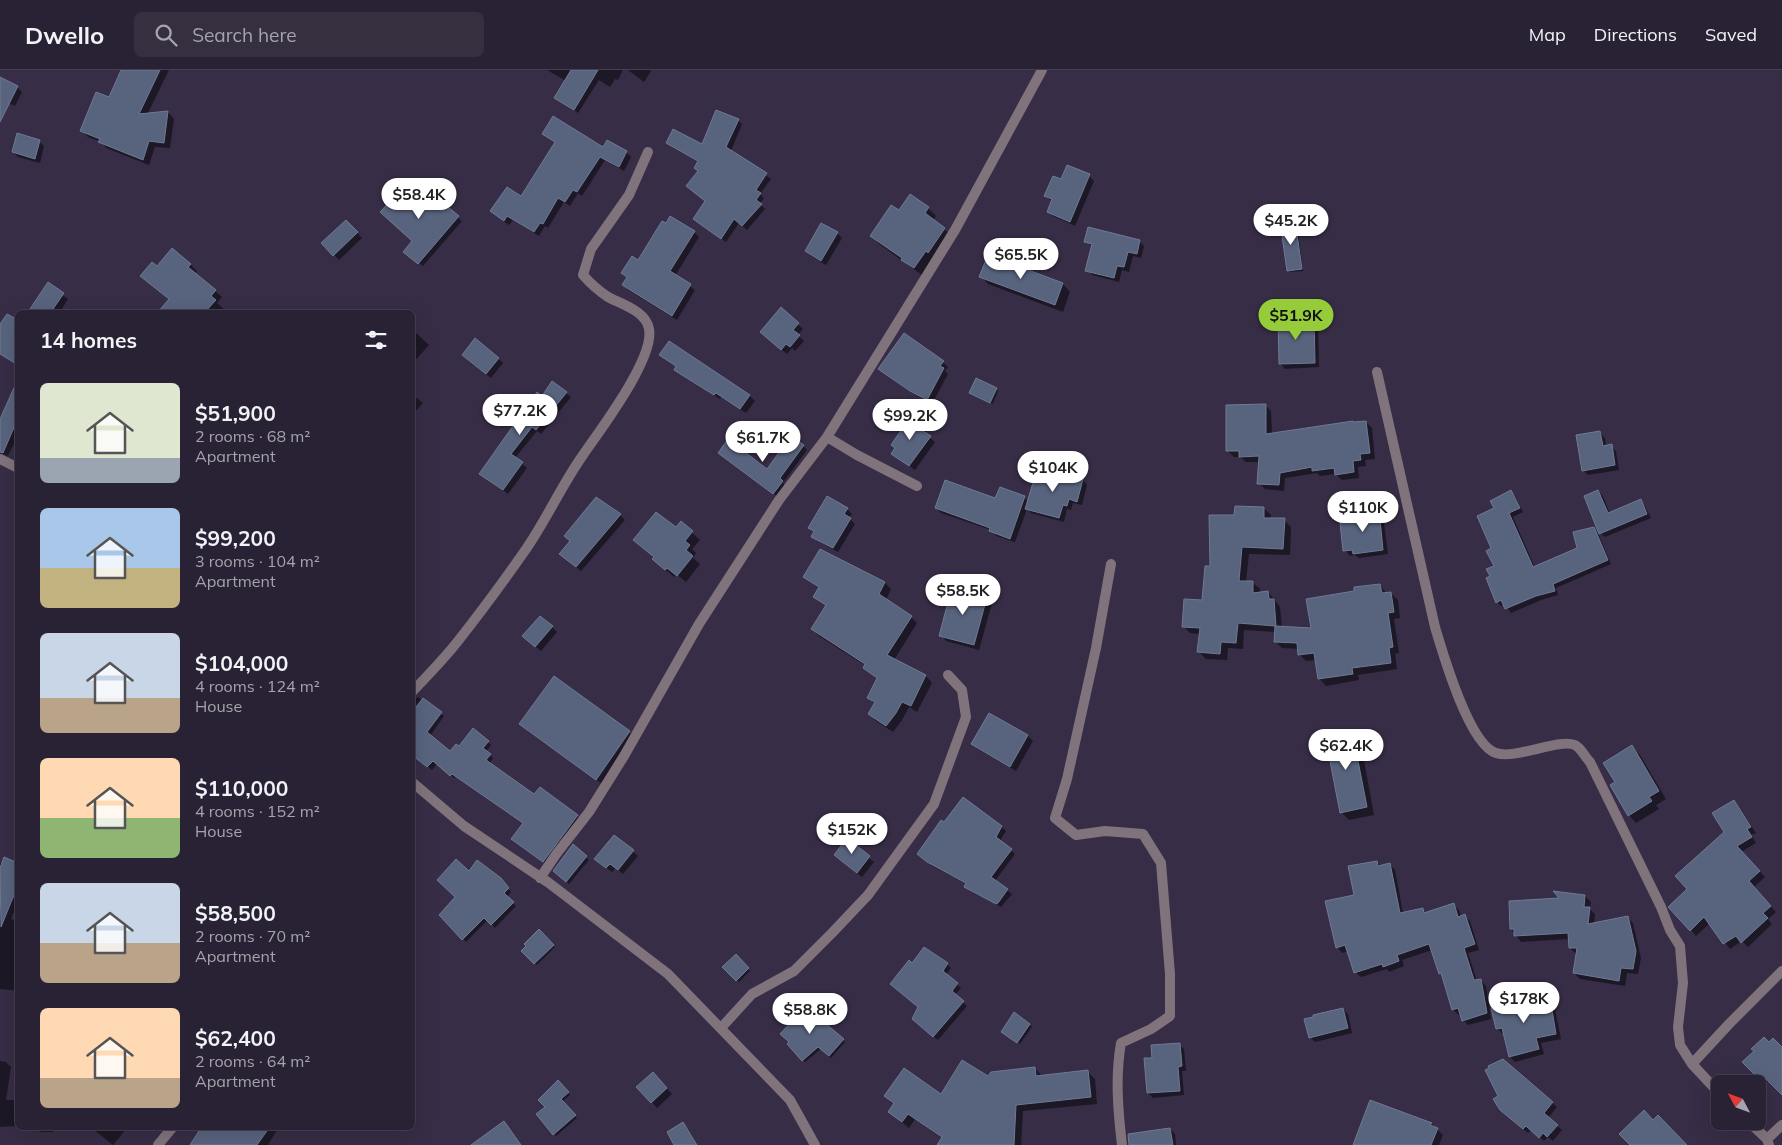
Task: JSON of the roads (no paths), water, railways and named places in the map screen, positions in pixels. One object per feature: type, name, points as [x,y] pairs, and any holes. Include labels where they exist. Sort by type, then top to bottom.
[{"type":"street","points":[[540,878],[557,852],[589,812],[624,756],[699,624],[779,500],[827,437],[955,230],[1042,70]]},
{"type":"street","points":[[415,689],[458,642],[525,552],[582,456],[623,397],[637,371],[647,347],[649,328],[644,319],[632,308],[608,297],[592,285],[583,275],[591,249],[629,196],[648,152]]},
{"type":"street","points":[[1377,372],[1435,628],[1444,660],[1468,719],[1480,740],[1494,753],[1505,755],[1561,744],[1573,744],[1590,762],[1661,906],[1670,930],[1680,946],[1683,984],[1678,1037],[1680,1045],[1692,1064],[1711,1084]]},
{"type":"street","points":[[827,437],[917,486]]},
{"type":"street","points":[[0,459],[15,466]]},
{"type":"street","points":[[1111,564],[1096,648],[1067,779],[1054,818],[1076,835],[1104,831],[1143,834],[1161,863],[1170,965],[1170,1016],[1151,1029],[1120,1043],[1117,1062],[1118,1113],[1122,1145]]},
{"type":"street","points":[[721,1028],[752,994],[794,971],[832,933],[868,894],[934,804],[966,718],[962,690],[948,675]]},
{"type":"street","points":[[415,785],[464,826],[540,878],[668,974],[790,1100],[815,1145]]},
{"type":"street","points":[[1692,1064],[1729,1024],[1782,972]]},
{"type":"street","points":[[1757,1130],[1768,1142],[1782,1125]]},
{"type":"street","points":[[158,1145],[170,1130]]}]
